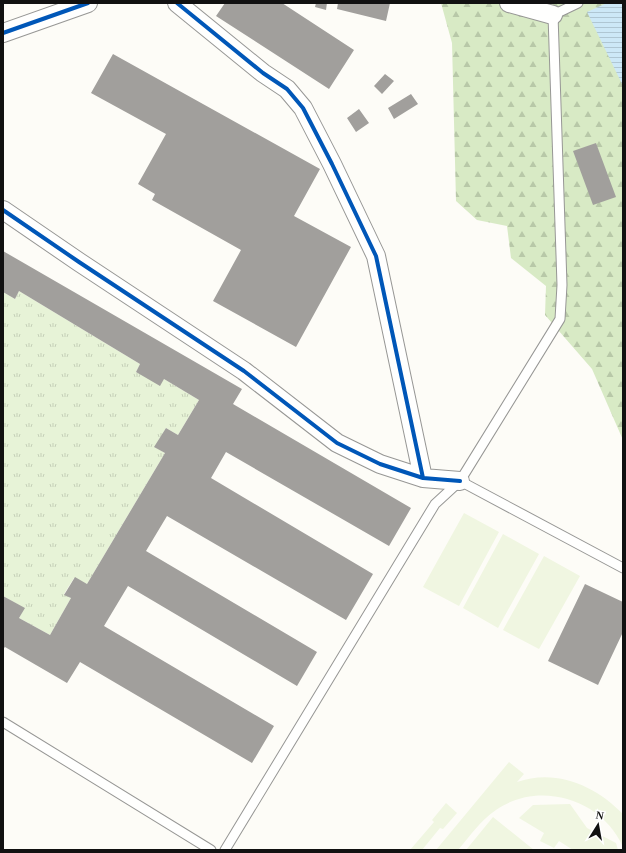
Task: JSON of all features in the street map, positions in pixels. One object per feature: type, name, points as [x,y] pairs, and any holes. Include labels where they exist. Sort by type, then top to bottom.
[{"type":"street","points":[[3,33],[88,3]]},
{"type":"street","points":[[177,3],[263,73],[287,89],[303,108],[314,129],[376,256],[423,478]]},
{"type":"street","points":[[509,3],[554,15]]},
{"type":"street","points":[[3,210],[244,371],[337,443],[380,464],[423,478],[460,481]]},
{"type":"lane","points":[[225,850],[435,504],[460,481],[560,319],[562,285],[554,15],[578,3]]},
{"type":"lane","points":[[460,481],[623,568]]},
{"type":"lane","points":[[3,722],[211,850]]},
{"type":"green space","points":[[441,3],[623,3],[623,440],[592,369],[545,315],[546,286],[511,258],[507,226],[477,220],[456,201],[452,43]]},
{"type":"green space","points":[[19,291],[140,364],[136,372],[164,379],[199,400],[178,435],[166,428],[155,447],[165,453],[87,584],[74,578],[64,594],[71,598],[50,635],[19,618],[24,608],[3,596],[3,292],[15,299]]},
{"type":"green space","points":[[464,513],[499,532],[459,606],[423,587]]},
{"type":"green space","points":[[503,534],[539,554],[498,628],[463,608]]},
{"type":"green space","points":[[544,556],[580,576],[539,649],[503,630]]},
{"type":"green space","points":[[509,762],[524,774],[517,782],[532,778],[546,777],[561,779],[574,782],[601,795],[623,814],[623,847],[613,830],[600,817],[585,806],[568,799],[550,796],[531,796],[513,801],[485,818],[458,850],[436,850]]},
{"type":"green space","points":[[446,803],[457,813],[443,829],[440,828],[422,850],[410,850],[434,822],[432,820]]},
{"type":"green space","points":[[570,804],[587,828],[616,843],[618,850],[573,850],[559,841],[554,848],[540,841],[544,833],[519,818],[533,805]]},
{"type":"green space","points":[[493,817],[534,850],[466,850]]},
{"type":"water","points":[[607,3],[623,3],[623,86],[587,12]]},
{"type":"building","points":[[225,3],[282,3],[354,50],[329,89],[216,16]]},
{"type":"building","points":[[316,3],[327,3],[326,10],[315,7]]},
{"type":"building","points":[[338,3],[390,3],[386,21],[337,9]]},
{"type":"building","points":[[113,54],[320,169],[294,216],[351,247],[296,347],[213,301],[241,250],[152,200],[155,194],[138,184],[166,134],[91,93]]},
{"type":"building","points":[[385,74],[394,81],[382,94],[374,86]]},
{"type":"building","points":[[411,94],[418,104],[394,119],[388,108]]},
{"type":"building","points":[[359,109],[369,123],[356,132],[347,118]]},
{"type":"building","points":[[596,143],[616,197],[593,205],[573,151]]},
{"type":"building","points":[[3,251],[242,389],[233,404],[411,508],[389,546],[226,452],[211,478],[373,574],[346,620],[167,516],[146,551],[317,652],[297,686],[128,586],[104,626],[274,726],[252,763],[80,662],[67,683],[5,647],[3,649],[3,596],[25,608],[19,618],[50,635],[71,598],[64,595],[75,577],[87,584],[165,453],[154,447],[166,428],[178,435],[199,400],[164,379],[160,386],[136,372],[140,364],[19,291],[15,299],[3,292]]},
{"type":"building","points":[[585,584],[623,602],[623,632],[598,685],[548,661]]},
{"type":"cycle path","points":[[3,33],[88,3]]},
{"type":"cycle path","points":[[177,3],[263,73],[287,89],[303,108],[332,164],[376,256],[423,478]]},
{"type":"cycle path","points":[[3,210],[244,371],[337,443],[380,464],[423,478],[460,481]]}]
